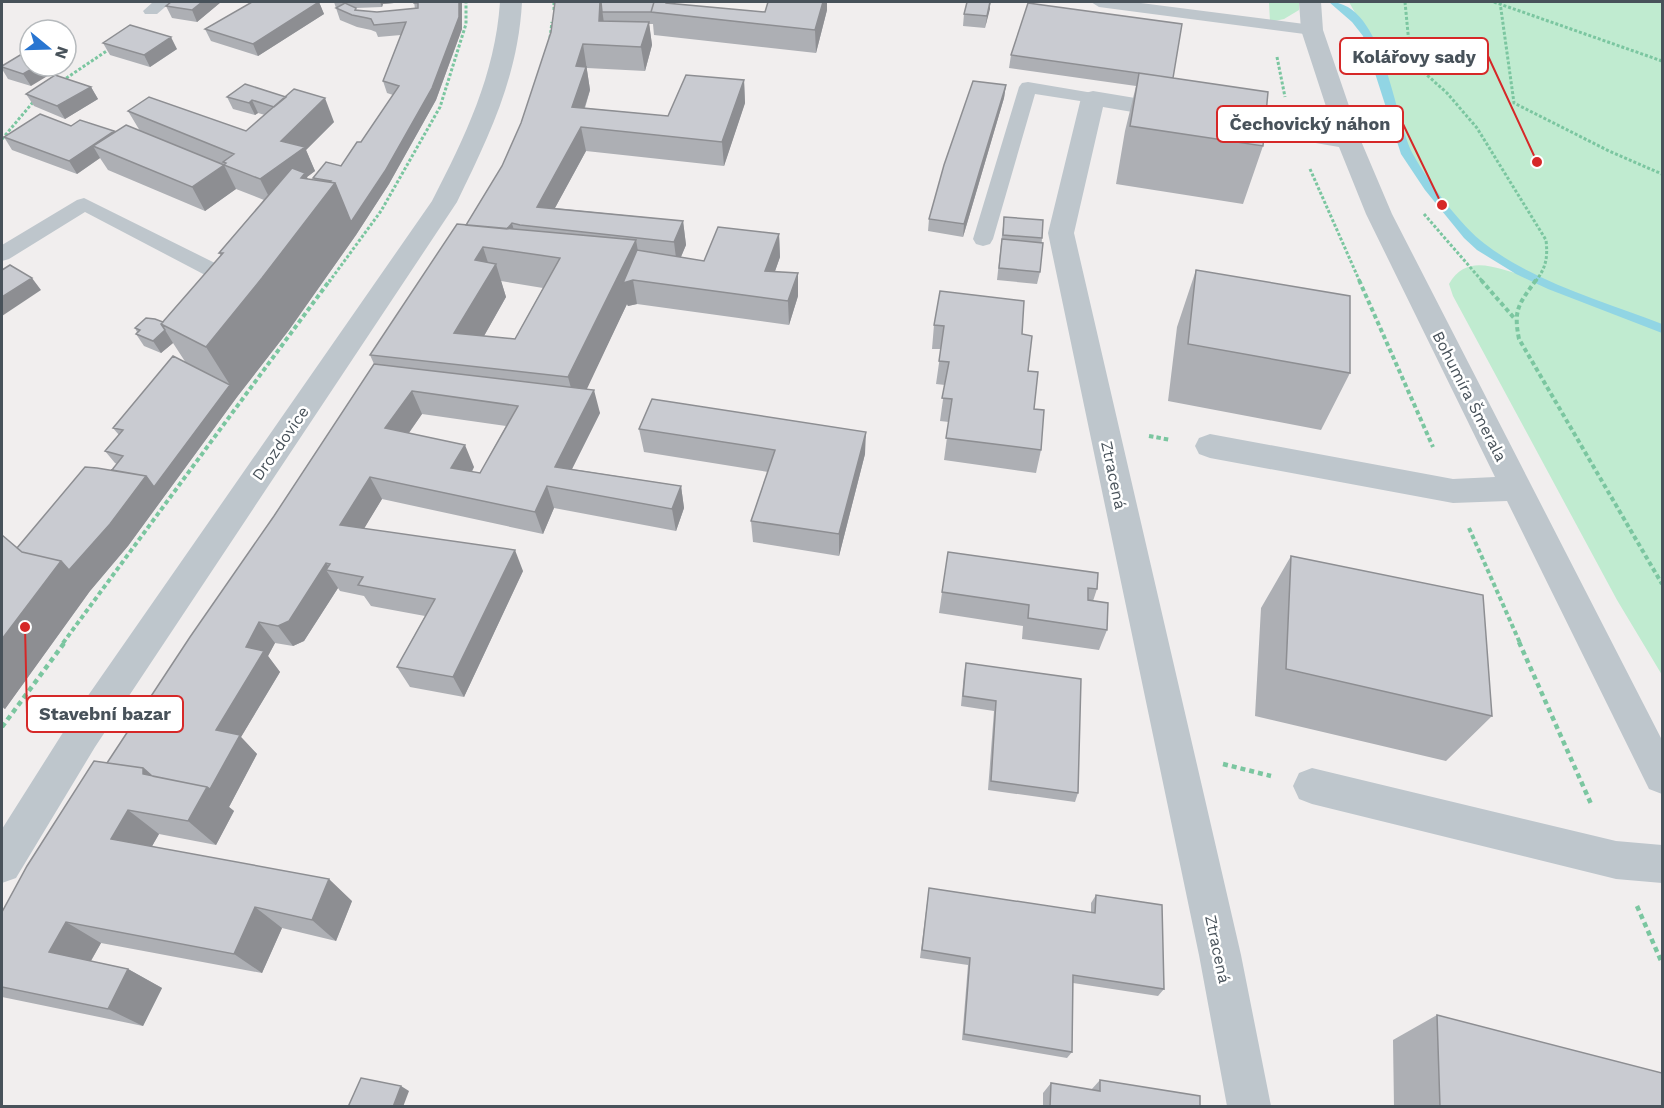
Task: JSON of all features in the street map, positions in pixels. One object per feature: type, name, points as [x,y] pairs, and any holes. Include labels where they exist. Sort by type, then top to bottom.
[{"type":"street","name":"Drozdovice","points":[[2,864],[82,735],[444,202],[486,119],[501,75],[509,40],[511,2]]},
{"type":"street","name":"Bohumíra Šmerala","points":[[1311,14],[1349,141],[1379,214],[1662,777]]},
{"type":"street","points":[[1093,98],[1349,141]]},
{"type":"street","name":"Ztracená","points":[[1093,98],[1061,233],[1220,955],[1249,1107]]},
{"type":"street","points":[[1210,446],[1453,491],[1517,488]]},
{"type":"street","points":[[1312,786],[1616,860],[1662,864]]},
{"type":"lane","points":[[1099,2],[1311,14]]},
{"type":"lane","points":[[983,239],[1029,87],[1093,98]]},
{"type":"lane","points":[[2,254],[84,204],[214,271]]},
{"type":"path","points":[[2,728],[381,211],[440,107],[466,24],[466,2]]},
{"type":"path","points":[[548,45],[554,2]]},
{"type":"path","points":[[1405,2],[1410,54],[1419,68],[1447,93],[1477,128],[1546,240],[1548,255],[1544,270],[1533,288],[1520,302],[1515,319],[1519,339],[1662,584]]},
{"type":"path","points":[[1494,2],[1662,61]]},
{"type":"path","points":[[1500,3],[1514,103],[1609,151],[1662,174]]},
{"type":"path","points":[[57,85],[150,22],[157,6]]},
{"type":"path","points":[[2,139],[29,104],[39,98]]},
{"type":"path","points":[[1421,210],[1515,319]]},
{"type":"path","points":[[1104,428],[1210,446]]},
{"type":"path","points":[[1175,752],[1312,786]]},
{"type":"green space","points":[[1262,2],[1299,2],[1299,10],[1284,19],[1270,22],[1269,3]]},
{"type":"green space","points":[[1349,2],[1662,2],[1662,675],[1617,600],[1453,296],[1449,284],[1457,273],[1476,265],[1532,277],[1495,257],[1472,240],[1440,205],[1422,179],[1407,154],[1372,43]]},
{"type":"building","points":[[171,2],[202,2],[192,10],[166,6]]},
{"type":"building","points":[[252,2],[319,2],[253,44],[205,29]]},
{"type":"building","points":[[414,2],[459,2],[459,17],[432,88],[385,171],[351,222],[335,183],[313,178],[326,162],[341,166],[357,142],[361,142],[399,86],[383,81],[406,22],[374,25],[371,19],[352,15],[336,8],[345,3],[356,8],[355,10],[377,12],[418,8],[418,3]]},
{"type":"building","points":[[555,2],[600,2],[599,21],[649,22],[641,47],[583,44],[576,66],[586,67],[572,107],[668,116],[686,75],[744,80],[722,142],[581,127],[537,207],[683,221],[674,242],[512,223],[507,229],[466,225],[502,166],[521,123],[551,32]]},
{"type":"building","points":[[601,2],[654,2],[651,12],[602,12]]},
{"type":"building","points":[[654,2],[765,12],[768,2],[823,2],[815,30],[651,12]]},
{"type":"building","points":[[967,2],[990,2],[987,16],[964,14]]},
{"type":"building","points":[[1028,3],[1182,24],[1173,78],[1011,55]]},
{"type":"building","points":[[130,25],[171,37],[144,55],[103,43]]},
{"type":"building","points":[[18,56],[18,72],[2,66]]},
{"type":"building","points":[[1139,73],[1268,92],[1263,146],[1130,126]]},
{"type":"building","points":[[50,78],[64,78],[91,87],[57,106],[26,94]]},
{"type":"building","points":[[973,81],[1006,85],[964,224],[929,219],[944,165]]},
{"type":"building","points":[[245,84],[286,97],[274,107],[252,100],[249,103],[227,97]]},
{"type":"building","points":[[294,89],[325,98],[281,141],[305,147],[260,179],[224,165],[226,163],[223,162],[234,154],[128,111],[149,97],[246,131]]},
{"type":"building","points":[[40,114],[71,126],[80,120],[114,131],[69,161],[4,137]]},
{"type":"building","points":[[126,125],[224,165],[192,187],[93,146]]},
{"type":"building","points":[[292,168],[305,173],[301,178],[335,183],[206,347],[161,324],[223,253],[219,253]]},
{"type":"building","points":[[1004,217],[1043,220],[1042,238],[1003,235]]},
{"type":"building","points":[[457,224],[636,240],[568,377],[370,355]],"holes":[[[483,247],[560,258],[515,339],[454,333],[496,264],[475,260]]]},
{"type":"building","points":[[718,227],[779,234],[765,271],[798,273],[788,301],[633,280],[623,283],[637,250],[704,261]]},
{"type":"building","points":[[1002,239],[1043,243],[1040,272],[999,268]]},
{"type":"building","points":[[10,265],[32,278],[2,297],[2,270]]},
{"type":"building","points":[[1196,270],[1350,296],[1350,373],[1188,344]]},
{"type":"building","points":[[940,291],[1024,301],[1022,334],[1032,336],[1028,371],[1038,372],[1034,409],[1044,410],[1041,450],[946,438],[952,399],[942,398],[949,362],[939,361],[944,326],[934,325]]},
{"type":"building","points":[[146,318],[163,322],[161,324],[165,330],[153,341],[136,334],[140,330],[135,328]]},
{"type":"building","points":[[173,356],[230,385],[154,487],[146,476],[112,470],[123,456],[105,451],[123,430],[113,428]]},
{"type":"building","points":[[374,364],[594,390],[555,467],[681,486],[672,509],[547,486],[535,512],[370,477],[340,525],[515,550],[453,677],[397,667],[435,599],[358,585],[363,577],[326,570],[330,564],[326,563],[289,621],[278,626],[259,622],[246,647],[264,651],[216,730],[240,735],[210,789],[152,776],[143,768],[107,763],[190,637],[274,516]],"holes":[[[412,391],[518,406],[480,473],[451,468],[465,445],[385,428]]]},
{"type":"building","points":[[652,399],[866,432],[839,534],[751,521],[775,450],[639,429]]},
{"type":"building","points":[[85,467],[146,476],[110,524],[69,570],[61,561],[22,552],[17,548]]},
{"type":"building","points":[[2,535],[22,552],[61,561],[2,639]]},
{"type":"building","points":[[948,552],[1098,573],[1097,589],[1088,588],[1088,600],[1108,603],[1107,630],[1028,618],[1029,605],[942,592]]},
{"type":"building","points":[[1291,556],[1483,595],[1492,716],[1286,669]]},
{"type":"building","points":[[966,663],[1081,679],[1078,793],[991,781],[996,701],[963,696]]},
{"type":"building","points":[[94,761],[143,768],[143,774],[207,787],[188,821],[128,810],[111,839],[329,879],[312,920],[255,907],[234,954],[66,922],[49,952],[128,969],[108,1009],[2,987],[2,912],[27,866]]},
{"type":"building","points":[[929,888],[1095,913],[1096,895],[1162,905],[1164,989],[1073,975],[1072,1052],[964,1034],[970,958],[922,950]]},
{"type":"building","points":[[1437,1015],[1662,1073],[1662,1107],[1440,1107]]},
{"type":"building","points":[[361,1078],[401,1086],[393,1107],[348,1107]]},
{"type":"building","points":[[1100,1080],[1200,1096],[1200,1107],[1050,1107],[1051,1083],[1100,1091]]},
{"type":"waterway","points":[[1333,2],[1356,20],[1368,36],[1407,154],[1429,188],[1468,235],[1481,247],[1520,271],[1662,329]]},
{"type":"place","name":"Kolářovy sady","points":[[1537,162]]},
{"type":"place","name":"Čechovický náhon","points":[[1442,205]]},
{"type":"place","name":"Stavební bazar","points":[[25,627]]}]
